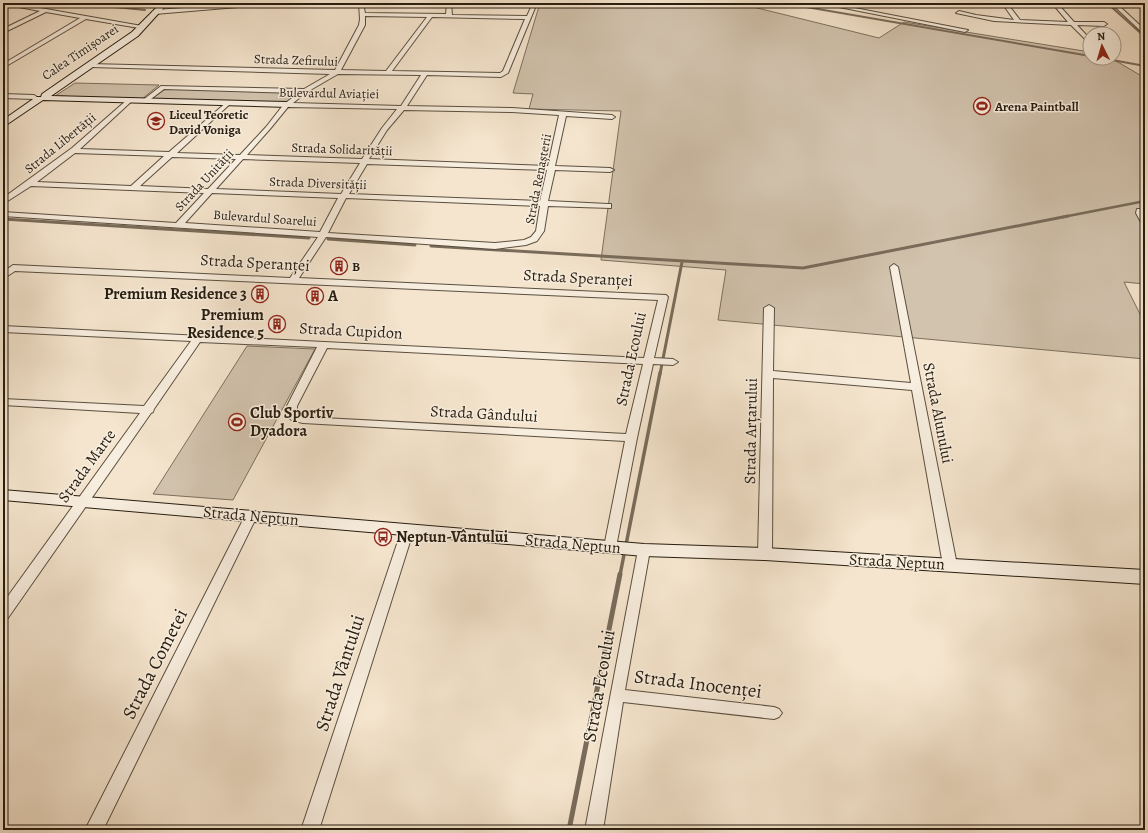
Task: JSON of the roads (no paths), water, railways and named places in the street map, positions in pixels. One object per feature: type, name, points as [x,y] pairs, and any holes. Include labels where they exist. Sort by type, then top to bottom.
[{"type":"main road","points":[[153,12],[158,3]]},
{"type":"main road","points":[[153,12],[165,3]]},
{"type":"main road","name":"Calea Timișoarei","points":[[3,124],[110,48],[139,26],[153,12]]},
{"type":"main road","name":"Calea Timișoarei","points":[[3,119],[91,65],[135,34],[147,24],[153,12]]},
{"type":"main road","name":"Bulevardul Aviației","points":[[39,98],[286,104]]},
{"type":"main road","name":"Strada Neptun","points":[[3,495],[626,548],[765,554],[1145,577]]},
{"type":"street","points":[[3,3],[139,26]]},
{"type":"street","points":[[153,12],[274,3]]},
{"type":"street","points":[[337,72],[360,30],[363,19],[361,3]]},
{"type":"street","points":[[449,3],[449,17]]},
{"type":"street","points":[[363,14],[528,18],[535,3]]},
{"type":"street","points":[[821,3],[965,30],[962,23]]},
{"type":"street","points":[[1004,3],[1018,21]]},
{"type":"street","points":[[1054,3],[1082,33]]},
{"type":"street","points":[[1113,3],[1145,33]]},
{"type":"street","points":[[956,7],[959,15],[984,18],[1018,21],[1104,24]]},
{"type":"street","points":[[3,31],[44,11]]},
{"type":"street","points":[[388,74],[430,16]]},
{"type":"street","points":[[3,66],[85,17]]},
{"type":"street","name":"Strada Zefirului","points":[[91,65],[388,74],[501,75],[506,72],[528,18]]},
{"type":"street","name":"Strada Unității","points":[[178,226],[268,128],[286,104],[337,72]]},
{"type":"street","points":[[293,280],[323,235],[343,196],[384,129],[403,107],[425,74]]},
{"type":"street","points":[[145,101],[163,88],[167,87],[305,91]]},
{"type":"street","name":"Bulevardul Aviației","points":[[3,96],[39,98]]},
{"type":"street","name":"Strada Libertății","points":[[3,202],[74,151],[130,100]]},
{"type":"street","points":[[133,188],[228,103]]},
{"type":"street","name":"Bulevardul Aviației","points":[[286,104],[512,110],[612,117]]},
{"type":"street","name":"Strada Renașterii","points":[[526,242],[534,239],[540,231],[544,203],[563,113]]},
{"type":"street","name":"Strada Solidarității","points":[[74,151],[610,170]]},
{"type":"street","name":"Strada Diversității","points":[[28,184],[608,206]]},
{"type":"street","points":[[1140,210],[1140,214],[1145,222]]},
{"type":"street","name":"Bulevardul Soarelui","points":[[3,214],[495,246],[526,242]]},
{"type":"street","name":"Strada Alunului","points":[[894,267],[950,565]]},
{"type":"street","name":"Strada Speranței","points":[[3,276],[13,268],[663,297]]},
{"type":"street","name":"Strada Ecoului","points":[[594,830],[617,695],[632,438],[651,361],[663,297]]},
{"type":"street","name":"Strada Arțarului","points":[[765,554],[769,308]]},
{"type":"street","name":"Strada Cupidon","points":[[3,329],[669,362]]},
{"type":"street","name":"Strada Marte","points":[[3,614],[8,601],[149,410],[198,338]]},
{"type":"street","name":"Strada Gândului","points":[[324,344],[292,406],[292,416],[303,420],[632,438]]},
{"type":"street","points":[[768,374],[917,387]]},
{"type":"street","points":[[3,402],[149,410]]},
{"type":"street","name":"Strada Cometei","points":[[94,830],[251,516]]},
{"type":"street","name":"Strada Vântului","points":[[310,830],[408,529]]},
{"type":"street","name":"Strada Inocenței","points":[[617,695],[774,714]]},
{"type":"waterway","points":[[73,3],[145,10]]},
{"type":"waterway","points":[[181,8],[236,3]]},
{"type":"waterway","points":[[783,3],[1082,55]]},
{"type":"waterway","points":[[1107,3],[1145,37]]},
{"type":"waterway","points":[[1122,62],[1145,66]]},
{"type":"waterway","points":[[1063,217],[1145,201]]},
{"type":"waterway","points":[[431,246],[803,268],[1068,216]]},
{"type":"waterway","points":[[3,219],[309,238]]},
{"type":"waterway","points":[[328,239],[415,245]]},
{"type":"waterway","points":[[660,374],[682,262]]},
{"type":"waterway","points":[[620,575],[660,373]]},
{"type":"waterway","points":[[569,830],[620,574]]},
{"type":"place","name":"Arena Paintball","points":[[982,106]]},
{"type":"place","name":"Liceul Teoretic David Voniga","points":[[156,121]]},
{"type":"place","name":"B","points":[[339,266]]},
{"type":"place","name":"Premium Residence 3","points":[[260,294]]},
{"type":"place","name":"A","points":[[315,296]]},
{"type":"place","name":"Premium Residence 5","points":[[277,324]]},
{"type":"place","name":"Club Sportiv Dyadora","points":[[237,422]]},
{"type":"place","name":"Neptun-Vântului","points":[[383,537]]}]
